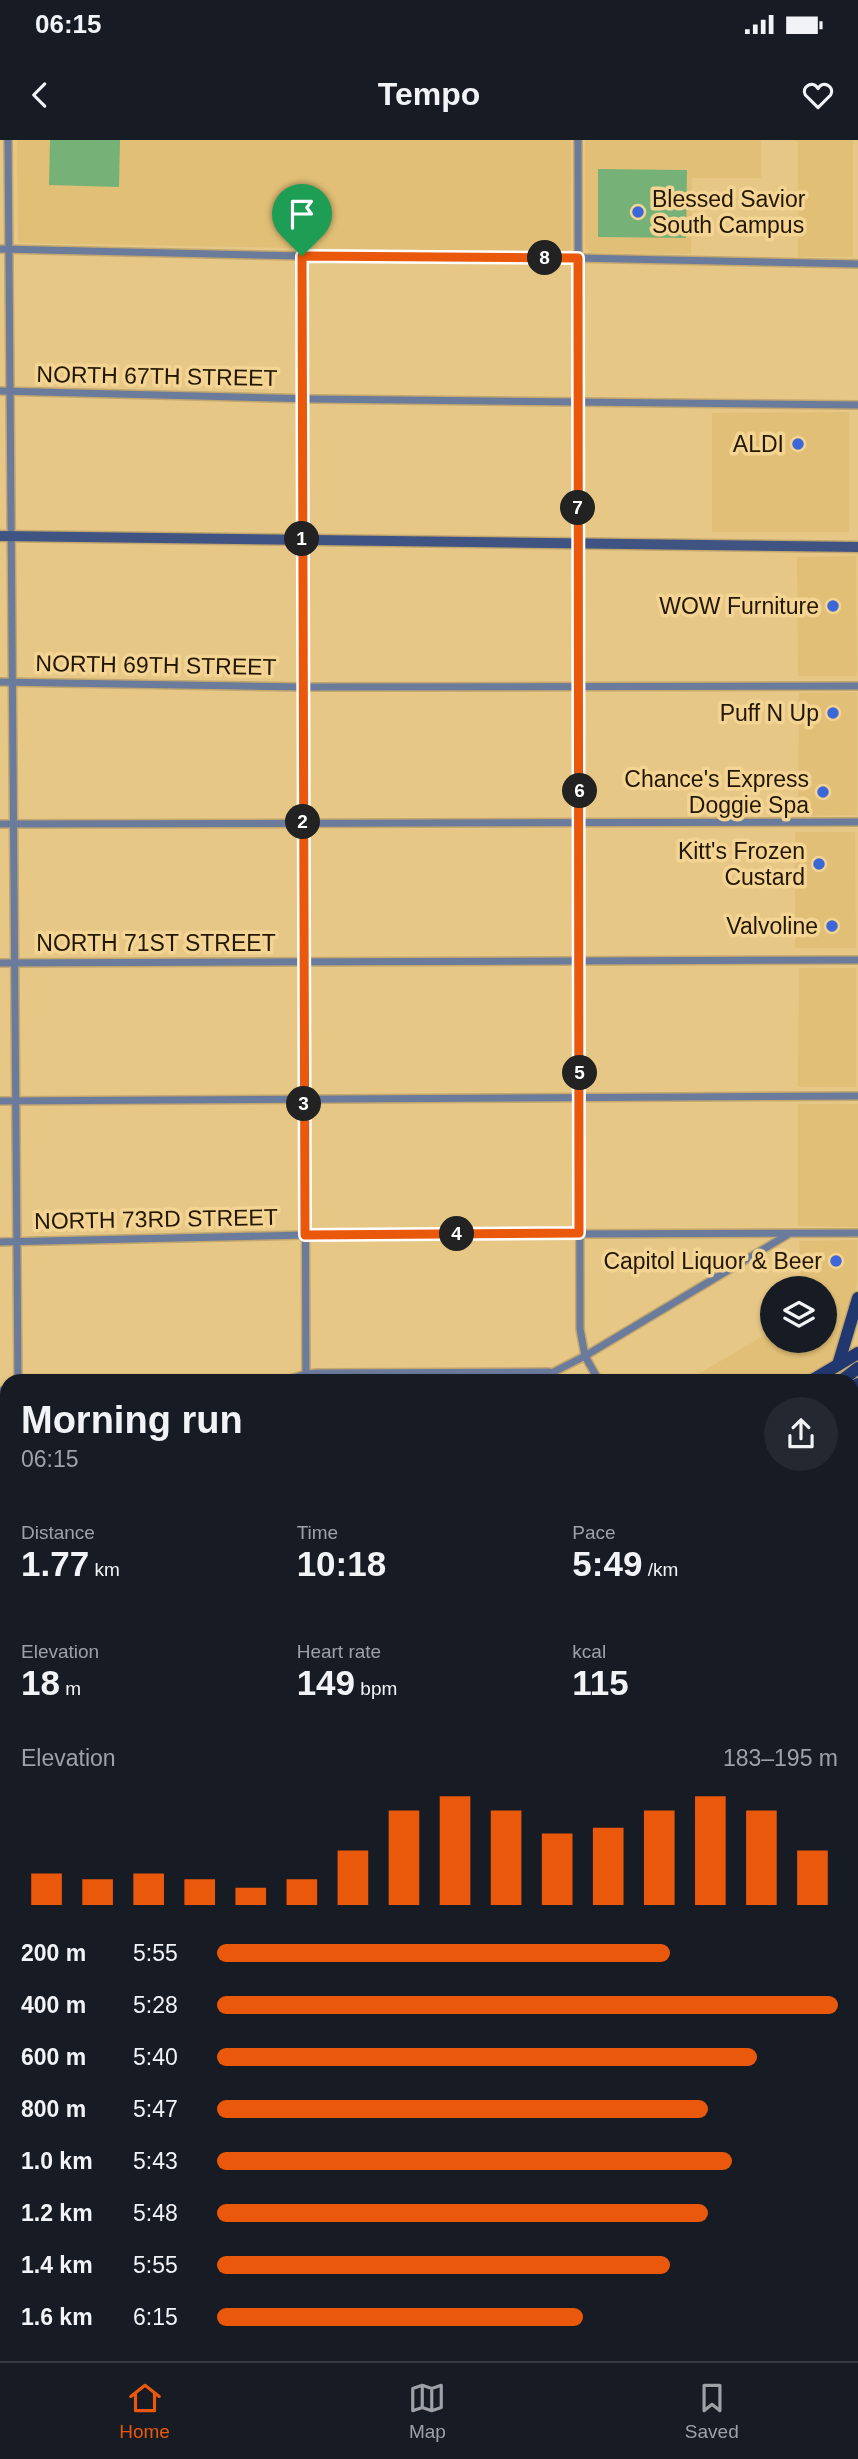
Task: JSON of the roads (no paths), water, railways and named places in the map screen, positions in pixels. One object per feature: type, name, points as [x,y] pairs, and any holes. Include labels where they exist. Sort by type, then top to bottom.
[{"type":"main road","points":[[838,1365],[858,1298]]},
{"type":"main road","points":[[823,1374],[858,1353]]},
{"type":"street","points":[[8,140],[18,1374]]},
{"type":"street","points":[[578,140],[580,1329],[585,1356],[595,1374]]},
{"type":"street","points":[[0,249],[858,264]]},
{"type":"street","points":[[302,256],[306,1374]]},
{"type":"street","name":"NORTH 67TH STREET","points":[[0,391],[302,399],[858,405]]},
{"type":"street","points":[[0,536],[858,547]]},
{"type":"street","name":"NORTH 69TH STREET","points":[[0,682],[303,687],[858,686]]},
{"type":"street","points":[[0,824],[858,822]]},
{"type":"street","name":"NORTH 71ST STREET","points":[[0,962],[858,960]]},
{"type":"street","points":[[0,1101],[858,1096]]},
{"type":"street","name":"NORTH 73RD STREET","points":[[0,1242],[305,1235],[858,1233]]},
{"type":"street","points":[[547,1374],[585,1356],[788,1235]]},
{"type":"street","points":[[452,1374],[550,1372]]},
{"type":"place","name":"Blessed Savior South Campus","points":[[638,212]]},
{"type":"place","name":"ALDI","points":[[798,444]]},
{"type":"place","name":"WOW Furniture","points":[[833,606]]},
{"type":"place","name":"Puff N Up","points":[[833,713]]},
{"type":"place","name":"Chance's Express Doggie Spa","points":[[823,792]]},
{"type":"place","name":"Kitt's Frozen Custard","points":[[819,864]]},
{"type":"place","name":"Valvoline","points":[[832,926]]},
{"type":"place","name":"Capitol Liquor & Beer","points":[[836,1261]]}]
